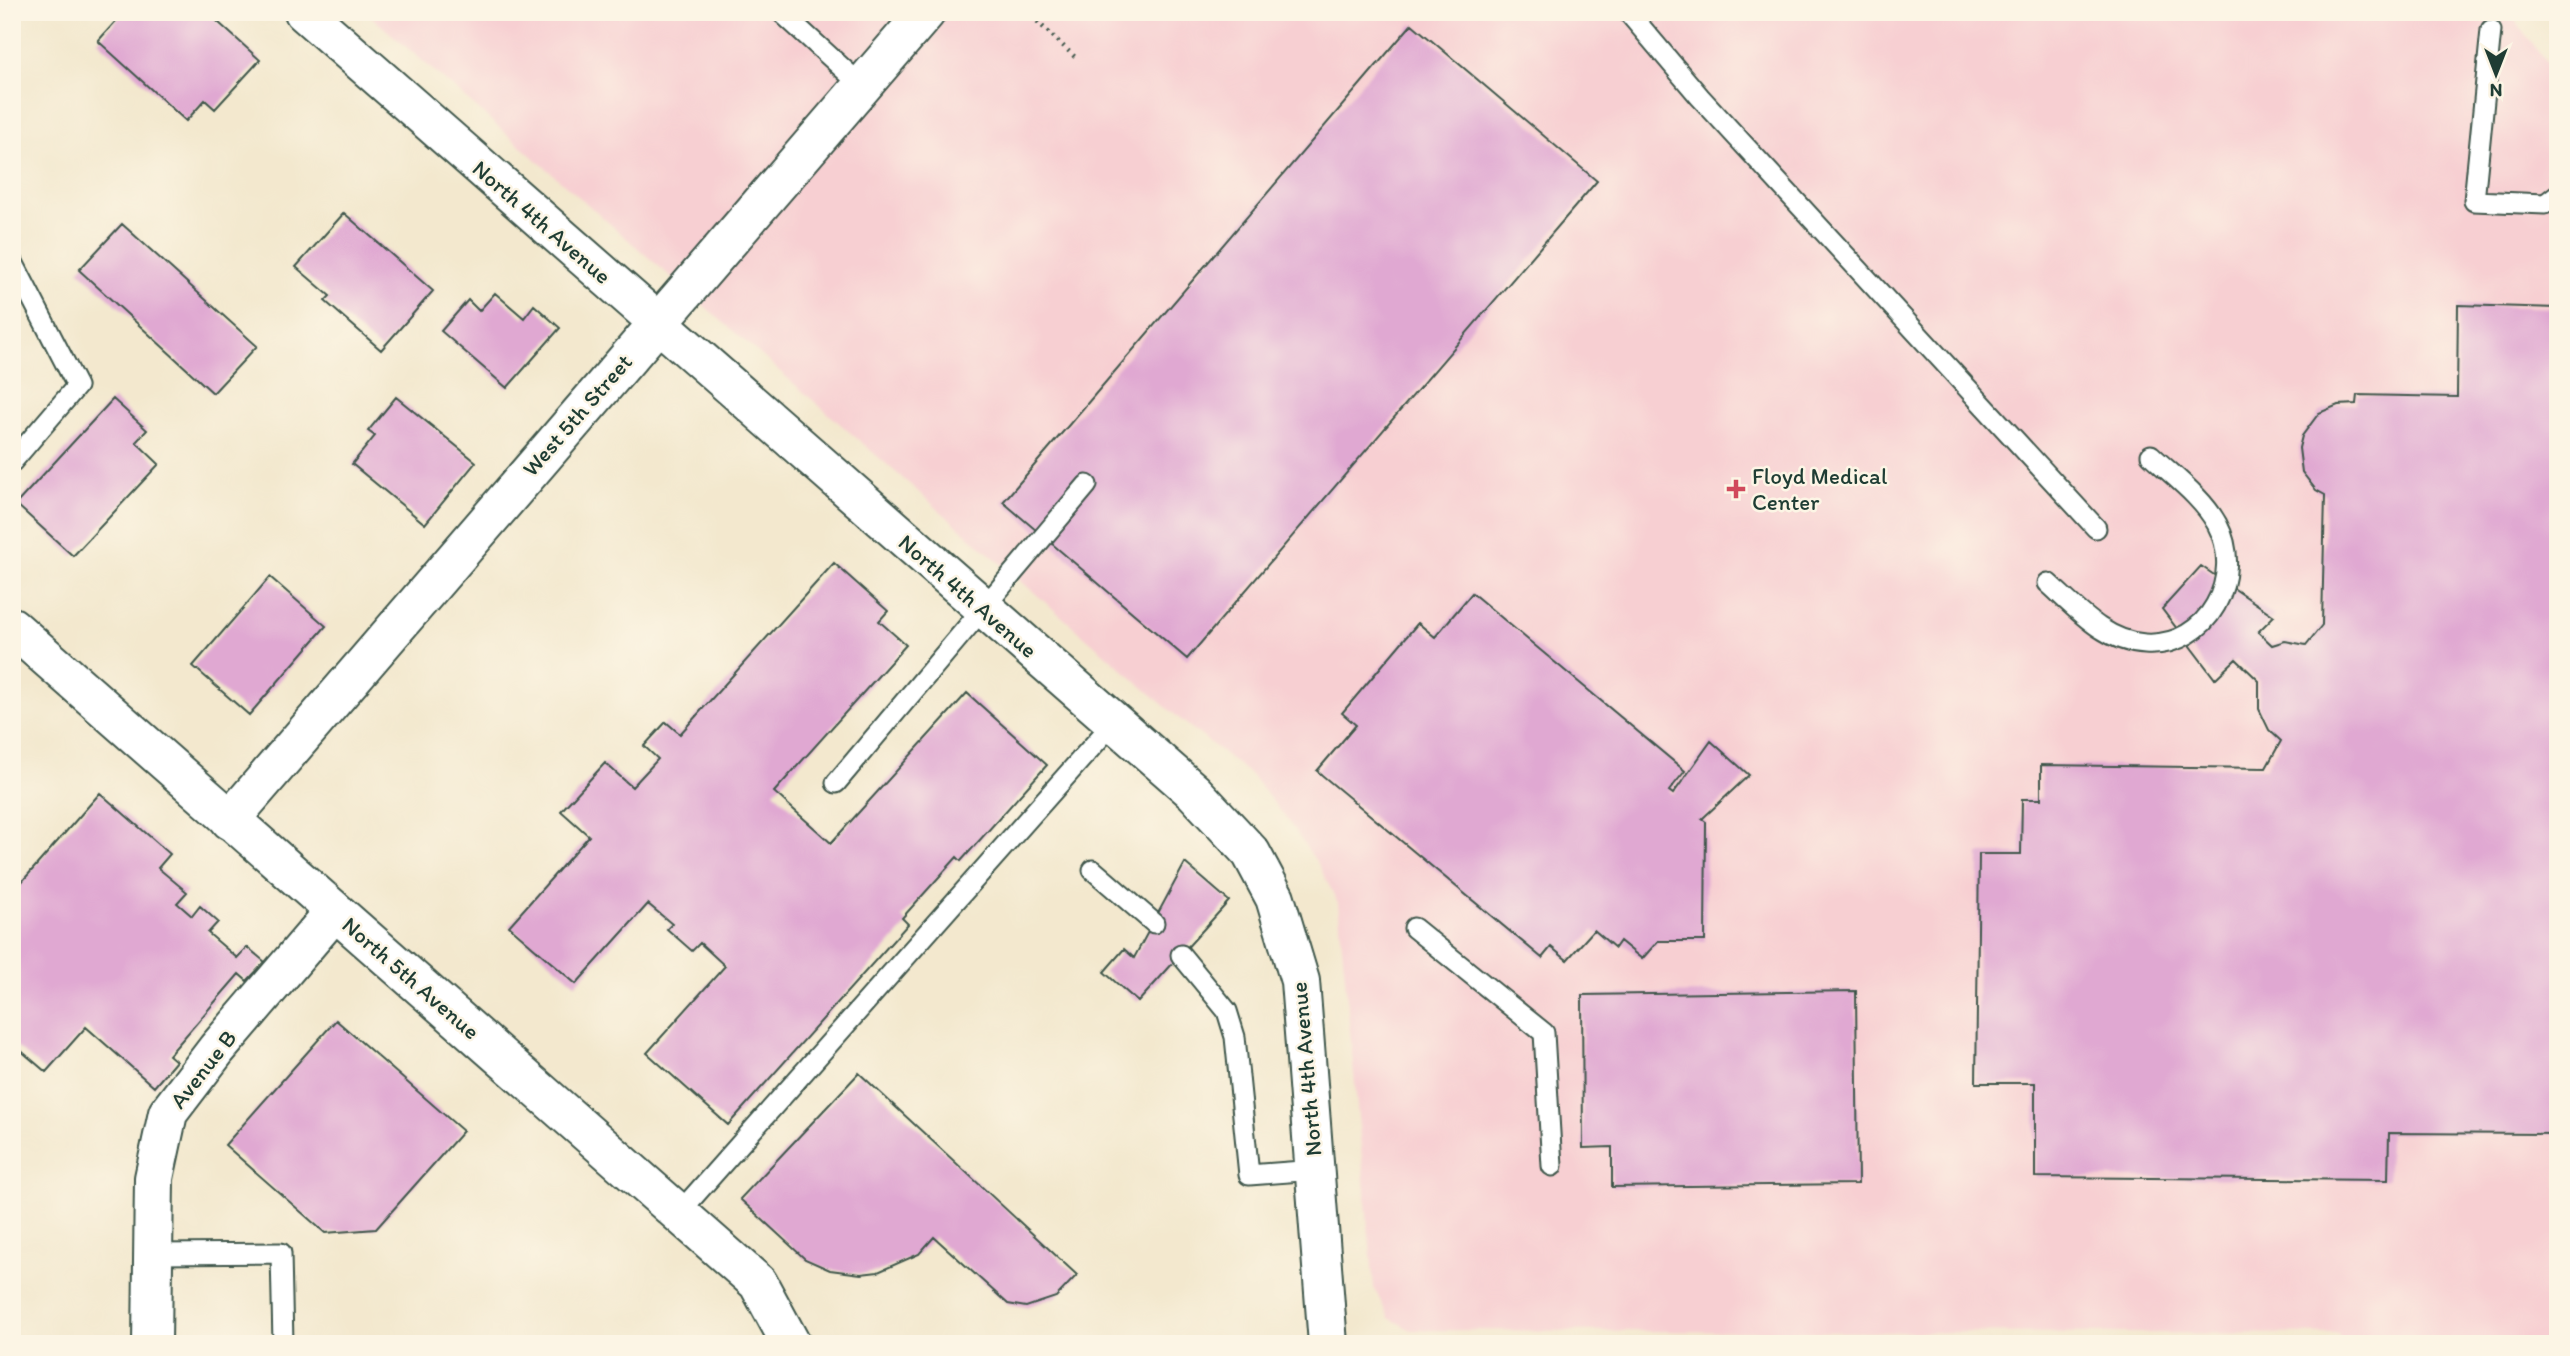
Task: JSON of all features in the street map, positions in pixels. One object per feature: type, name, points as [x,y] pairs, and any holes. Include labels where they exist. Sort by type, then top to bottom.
[{"type":"street","name":"West 5th Street","points":[[230,820],[656,322],[926,12]]},
{"type":"street","name":"North 4th Avenue","points":[[314,16],[656,322],[1194,792],[1251,853],[1275,898],[1300,981],[1328,1344]]},
{"type":"street","name":"North 5th Avenue","points":[[12,627],[758,1283],[791,1344]]},
{"type":"street","name":"Avenue B","points":[[152,1344],[154,1178],[167,1113],[217,1049],[334,912]]},
{"type":"lane","points":[[781,12],[862,86]]},
{"type":"lane","points":[[1628,12],[1700,97],[2095,528]]},
{"type":"lane","points":[[2491,30],[2474,201],[2545,204],[2558,194]]},
{"type":"lane","points":[[12,260],[77,386],[12,462]]},
{"type":"lane","points":[[2048,583],[2111,635],[2145,644],[2173,641],[2189,634],[2213,613],[2224,591],[2229,567],[2225,541],[2216,521],[2151,455]]},
{"type":"lane","points":[[836,783],[1087,485]]},
{"type":"lane","points":[[679,1213],[1114,722]]},
{"type":"lane","points":[[1093,870],[1154,923]]},
{"type":"lane","points":[[1414,928],[1544,1033],[1552,1166]]},
{"type":"lane","points":[[1181,955],[1227,1011],[1235,1037],[1249,1175],[1315,1170]]},
{"type":"lane","points":[[153,1254],[281,1253],[283,1344]]},
{"type":"path","points":[[1027,12],[1076,58]]},
{"type":"shaded area","name":"Floyd Medical Center","points":[[366,12],[2509,12],[2558,79],[2558,1344],[2339,1344],[2339,1334],[1411,1330],[1389,1318],[1374,1288],[1338,903],[1318,864],[1286,818],[1251,775],[1181,720]]},
{"type":"building","points":[[124,12],[207,12],[260,60],[215,109],[205,100],[186,121],[98,41]]},
{"type":"building","points":[[1412,24],[1597,181],[1187,659],[1003,502]]},
{"type":"building","points":[[344,213],[433,291],[381,350],[325,301],[330,296],[296,267]]},
{"type":"building","points":[[122,224],[257,346],[213,393],[79,270]]},
{"type":"building","points":[[495,293],[524,318],[534,305],[560,328],[507,388],[441,331],[468,300],[479,311]]},
{"type":"building","points":[[2458,305],[2558,308],[2558,1134],[2389,1133],[2388,1180],[2035,1177],[2035,1083],[1976,1083],[1979,854],[2021,854],[2022,799],[2041,799],[2041,765],[2266,768],[2281,741],[2269,730],[2259,709],[2259,681],[2236,659],[2215,679],[2162,609],[2201,566],[2274,616],[2258,632],[2272,645],[2285,641],[2306,645],[2322,625],[2325,495],[2316,490],[2302,472],[2299,448],[2302,436],[2319,413],[2338,405],[2356,404],[2357,395],[2457,397]]},
{"type":"building","points":[[396,397],[476,462],[425,524],[352,464],[375,436],[368,431]]},
{"type":"building","points":[[113,399],[147,430],[136,442],[159,464],[73,556],[16,504]]},
{"type":"building","points":[[834,563],[888,611],[879,621],[906,645],[774,792],[831,843],[967,693],[1047,765],[961,861],[957,857],[902,918],[908,924],[728,1125],[647,1053],[725,966],[700,943],[692,951],[667,929],[672,924],[648,904],[576,984],[509,926],[589,836],[561,811],[605,763],[632,787],[658,759],[644,746],[666,722],[680,734]]},
{"type":"building","points":[[270,577],[326,626],[249,715],[193,666]]},
{"type":"building","points":[[1472,593],[1685,771],[1669,791],[1673,794],[1711,741],[1749,775],[1702,819],[1706,822],[1705,941],[1658,941],[1642,959],[1620,941],[1615,948],[1594,930],[1567,960],[1551,947],[1542,958],[1317,771],[1356,725],[1342,713],[1418,623],[1435,637]]},
{"type":"building","points":[[100,793],[170,854],[158,868],[187,892],[177,903],[192,916],[200,906],[218,922],[208,933],[237,958],[247,947],[265,962],[247,981],[239,974],[169,1055],[176,1061],[154,1087],[86,1027],[46,1072],[12,1043],[12,893]]},
{"type":"building","points":[[1185,863],[1229,901],[1138,1002],[1104,972],[1124,949],[1134,958]]},
{"type":"building","points":[[1856,991],[1858,1184],[1612,1187],[1612,1147],[1583,1148],[1582,995]]},
{"type":"building","points":[[336,1020],[463,1131],[376,1229],[325,1233],[225,1145]]},
{"type":"building","points":[[859,1073],[1077,1275],[1056,1297],[1026,1307],[1008,1304],[934,1237],[919,1254],[878,1272],[861,1274],[830,1270],[805,1259],[740,1199]]},
{"type":"place","name":"Floyd Medical Center","points":[[1736,489]]}]
